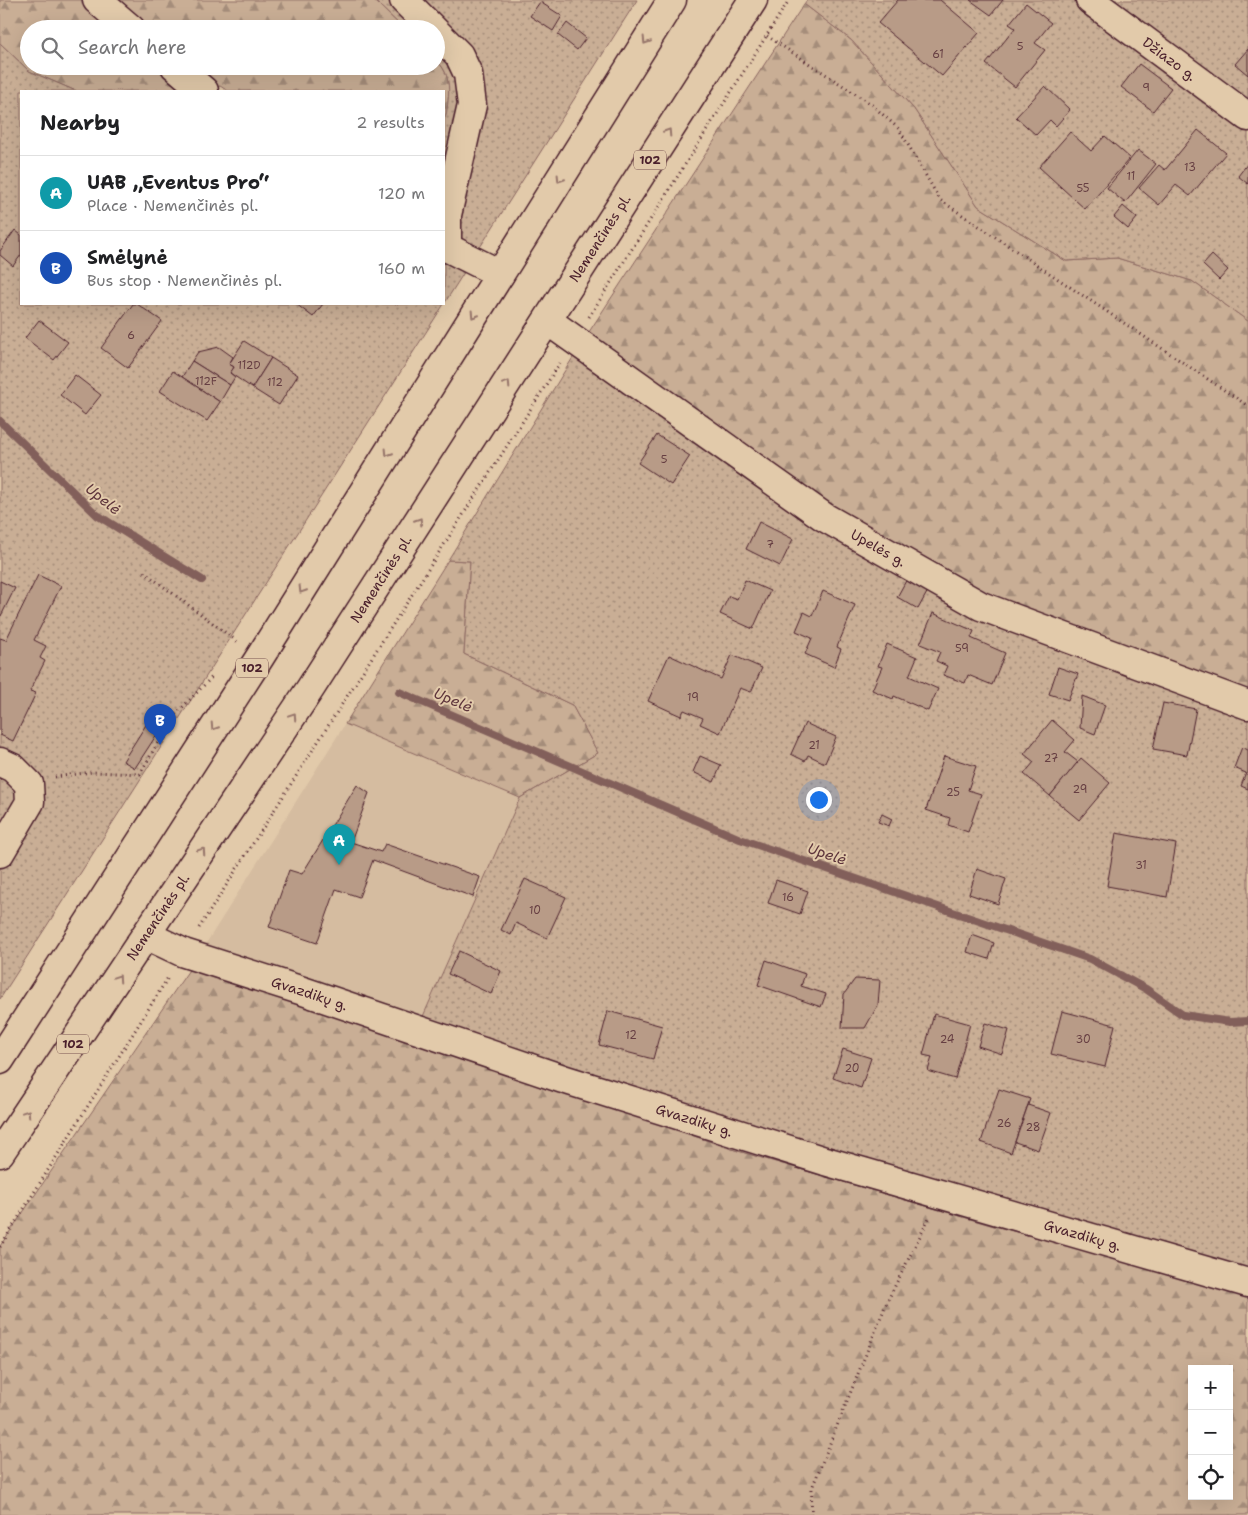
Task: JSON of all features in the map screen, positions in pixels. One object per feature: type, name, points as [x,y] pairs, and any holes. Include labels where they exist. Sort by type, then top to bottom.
[{"type":"street","points":[[97,0],[120,20]]},
{"type":"street","points":[[404,0],[424,20]]},
{"type":"street","name":"102","points":[[0,1060],[254,665],[672,0]]},
{"type":"street","name":"Džiazo g.","points":[[1090,0],[1248,117]]},
{"type":"street","name":"Nemenčinės pl.","points":[[0,1153],[310,689],[747,9]]},
{"type":"street","points":[[445,41],[459,55],[468,74],[472,105],[448,215],[446,247],[500,274]]},
{"type":"street","points":[[185,75],[203,90]]},
{"type":"street","name":"Upelės g.","points":[[548,321],[824,517],[981,606],[1248,706]]},
{"type":"street","points":[[0,762],[13,768],[29,784],[30,802],[0,853]]},
{"type":"street","name":"Gvazdikų g.","points":[[146,935],[184,953],[563,1079],[825,1162],[1248,1283]]},
{"type":"path","points":[[0,1247],[184,953],[789,0]]},
{"type":"path","points":[[747,9],[766,36],[871,104],[899,129],[940,200],[1248,406]]},
{"type":"path","points":[[144,572],[244,646]]},
{"type":"path","points":[[811,1515],[812,1488],[887,1302],[929,1217]]},
{"type":"shaded area","points":[[345,724],[520,798],[413,1039],[193,964]]},
{"type":"green space","points":[[0,0],[374,0],[395,20],[20,20],[20,62],[0,43]]},
{"type":"green space","points":[[374,0],[637,0],[445,302],[445,118],[449,93],[445,72],[445,20],[395,20]]},
{"type":"green space","points":[[807,0],[1248,0],[1248,321],[1192,281],[1117,258],[1066,261],[978,206],[914,109],[851,40],[804,4]]},
{"type":"green space","points":[[804,4],[851,40],[914,109],[978,206],[1066,261],[1117,258],[1192,281],[1248,321],[1248,708],[988,597],[831,510],[585,338]]},
{"type":"green space","points":[[0,43],[20,62],[20,75],[38,75],[74,90],[20,90],[20,305],[443,305],[0,999]]},
{"type":"green space","points":[[445,72],[449,93],[445,118],[445,90],[226,90],[220,86],[210,90],[74,90],[38,75],[445,75]]},
{"type":"green space","points":[[585,338],[831,510],[988,597],[1248,708],[1248,1295],[991,1225],[735,1150],[413,1039],[520,798],[598,753],[572,705],[464,654],[470,561],[448,560]]},
{"type":"green space","points":[[448,560],[470,561],[464,654],[572,705],[598,753],[520,798],[345,724]]},
{"type":"green space","points":[[193,964],[735,1150],[991,1225],[1248,1295],[1248,1515],[0,1515],[0,1246]]},
{"type":"building","points":[[898,0],[940,0],[979,33],[942,76],[878,23]]},
{"type":"building","points":[[970,0],[1003,0],[991,15]]},
{"type":"building","points":[[540,2],[562,16],[553,31],[530,16]]},
{"type":"building","points":[[1026,3],[1051,23],[1035,43],[1045,50],[1015,87],[986,64],[1015,28],[1009,24]]},
{"type":"building","points":[[567,23],[586,38],[577,50],[558,35]]},
{"type":"building","points":[[1248,49],[1248,75],[1235,64]]},
{"type":"building","points":[[1139,64],[1171,88],[1153,111],[1121,87]]},
{"type":"building","points":[[1045,86],[1070,110],[1056,126],[1050,120],[1036,135],[1016,117]]},
{"type":"building","points":[[1198,130],[1226,153],[1190,196],[1176,185],[1159,205],[1139,188],[1159,165],[1165,170]]},
{"type":"building","points":[[1070,132],[1091,151],[1105,136],[1130,158],[1085,209],[1039,167]]},
{"type":"building","points":[[1138,150],[1156,164],[1125,203],[1107,188]]},
{"type":"building","points":[[1248,163],[1248,184],[1238,176]]},
{"type":"building","points":[[1123,206],[1137,218],[1128,229],[1114,217]]},
{"type":"building","points":[[15,230],[20,234],[20,256],[13,266],[0,255],[0,251]]},
{"type":"building","points":[[1212,255],[1228,270],[1219,280],[1203,265]]},
{"type":"building","points":[[132,305],[138,305],[162,321],[128,368],[101,348]]},
{"type":"building","points":[[297,305],[322,305],[313,317]]},
{"type":"building","points":[[39,320],[68,342],[54,360],[25,338]]},
{"type":"building","points":[[244,341],[271,358],[252,388],[230,373],[234,367],[229,364]]},
{"type":"building","points":[[219,347],[233,357],[229,364],[234,367],[230,373],[235,377],[230,385],[192,361],[198,352]]},
{"type":"building","points":[[271,358],[298,375],[279,405],[252,388]]},
{"type":"building","points":[[192,361],[230,385],[220,402],[182,377]]},
{"type":"building","points":[[173,371],[220,402],[207,421],[160,391]]},
{"type":"building","points":[[75,375],[101,395],[85,415],[60,395]]},
{"type":"building","points":[[657,435],[690,456],[671,485],[638,463]]},
{"type":"building","points":[[759,522],[793,539],[780,566],[746,549]]},
{"type":"building","points":[[38,575],[61,586],[34,640],[46,646],[40,658],[45,661],[30,691],[36,693],[13,741],[0,735],[0,638],[6,640]]},
{"type":"building","points":[[908,577],[929,589],[918,609],[897,597]]},
{"type":"building","points":[[745,580],[770,591],[753,629],[720,614],[729,596],[737,599]]},
{"type":"building","points":[[0,581],[15,588],[1,616],[0,616]]},
{"type":"building","points":[[823,591],[855,605],[837,647],[841,649],[834,667],[805,654],[812,638],[796,631],[804,612],[812,616]]},
{"type":"building","points":[[933,613],[974,631],[971,638],[1005,653],[992,685],[968,675],[965,683],[943,675],[947,666],[936,661],[940,652],[920,644]]},
{"type":"building","points":[[887,644],[917,657],[909,676],[938,689],[928,711],[894,696],[893,699],[872,690],[882,667],[878,666]]},
{"type":"building","points":[[669,655],[721,679],[732,655],[762,668],[751,692],[740,688],[720,733],[700,724],[703,718],[684,710],[681,716],[648,701]]},
{"type":"building","points":[[1058,667],[1078,674],[1068,700],[1049,694]]},
{"type":"building","points":[[1082,696],[1105,705],[1095,734],[1080,728]]},
{"type":"building","points":[[1163,703],[1196,709],[1187,755],[1153,749]]},
{"type":"building","points":[[149,720],[161,728],[135,768],[123,761]]},
{"type":"building","points":[[1052,720],[1075,740],[1065,752],[1078,762],[1050,796],[1024,774],[1034,762],[1024,754]]},
{"type":"building","points":[[805,723],[836,737],[825,763],[808,755],[805,761],[791,754]]},
{"type":"building","points":[[1242,747],[1248,750],[1248,789],[1241,786],[1246,773],[1234,768]]},
{"type":"building","points":[[700,756],[721,765],[714,782],[693,772]]},
{"type":"building","points":[[944,756],[976,766],[968,790],[981,794],[968,832],[948,825],[950,818],[926,810]]},
{"type":"building","points":[[1081,758],[1110,783],[1079,820],[1050,796]]},
{"type":"building","points":[[357,785],[369,793],[351,842],[381,852],[385,844],[480,877],[473,897],[373,860],[359,897],[336,889],[317,943],[269,927],[289,870],[302,874]]},
{"type":"building","points":[[882,814],[892,819],[889,826],[878,822]]},
{"type":"building","points":[[1116,833],[1176,844],[1167,897],[1107,886]]},
{"type":"building","points":[[977,869],[1006,879],[998,904],[969,894]]},
{"type":"building","points":[[525,879],[566,897],[547,938],[516,923],[511,935],[501,930]]},
{"type":"building","points":[[776,880],[808,891],[800,914],[768,903]]},
{"type":"building","points":[[972,935],[994,943],[989,959],[967,952]]},
{"type":"building","points":[[459,951],[501,971],[491,994],[448,974]]},
{"type":"building","points":[[766,960],[805,974],[801,986],[826,994],[821,1007],[758,985]]},
{"type":"building","points":[[855,979],[880,980],[878,1005],[865,1028],[842,1028],[844,994]]},
{"type":"building","points":[[608,1011],[662,1026],[653,1059],[599,1045]]},
{"type":"building","points":[[1062,1011],[1115,1025],[1105,1067],[1051,1054]]},
{"type":"building","points":[[934,1014],[970,1024],[955,1079],[928,1071],[932,1057],[923,1055]]},
{"type":"building","points":[[985,1023],[1009,1030],[1002,1054],[978,1046]]},
{"type":"building","points":[[843,1049],[871,1058],[861,1088],[833,1078]]},
{"type":"building","points":[[999,1089],[1030,1099],[1011,1153],[981,1142]]},
{"type":"building","points":[[1028,1105],[1051,1113],[1038,1150],[1015,1142]]},
{"type":"waterway","name":"Upelė","points":[[0,421],[97,515],[202,580]]},
{"type":"waterway","name":"Upelė","points":[[399,692],[740,839],[1090,959],[1146,989],[1183,1015],[1230,1022],[1248,1021]]},
{"type":"place","name":"Smėlynė","points":[[160,745]]},
{"type":"place","name":"UAB „Eventus Pro“","points":[[339,865]]}]
